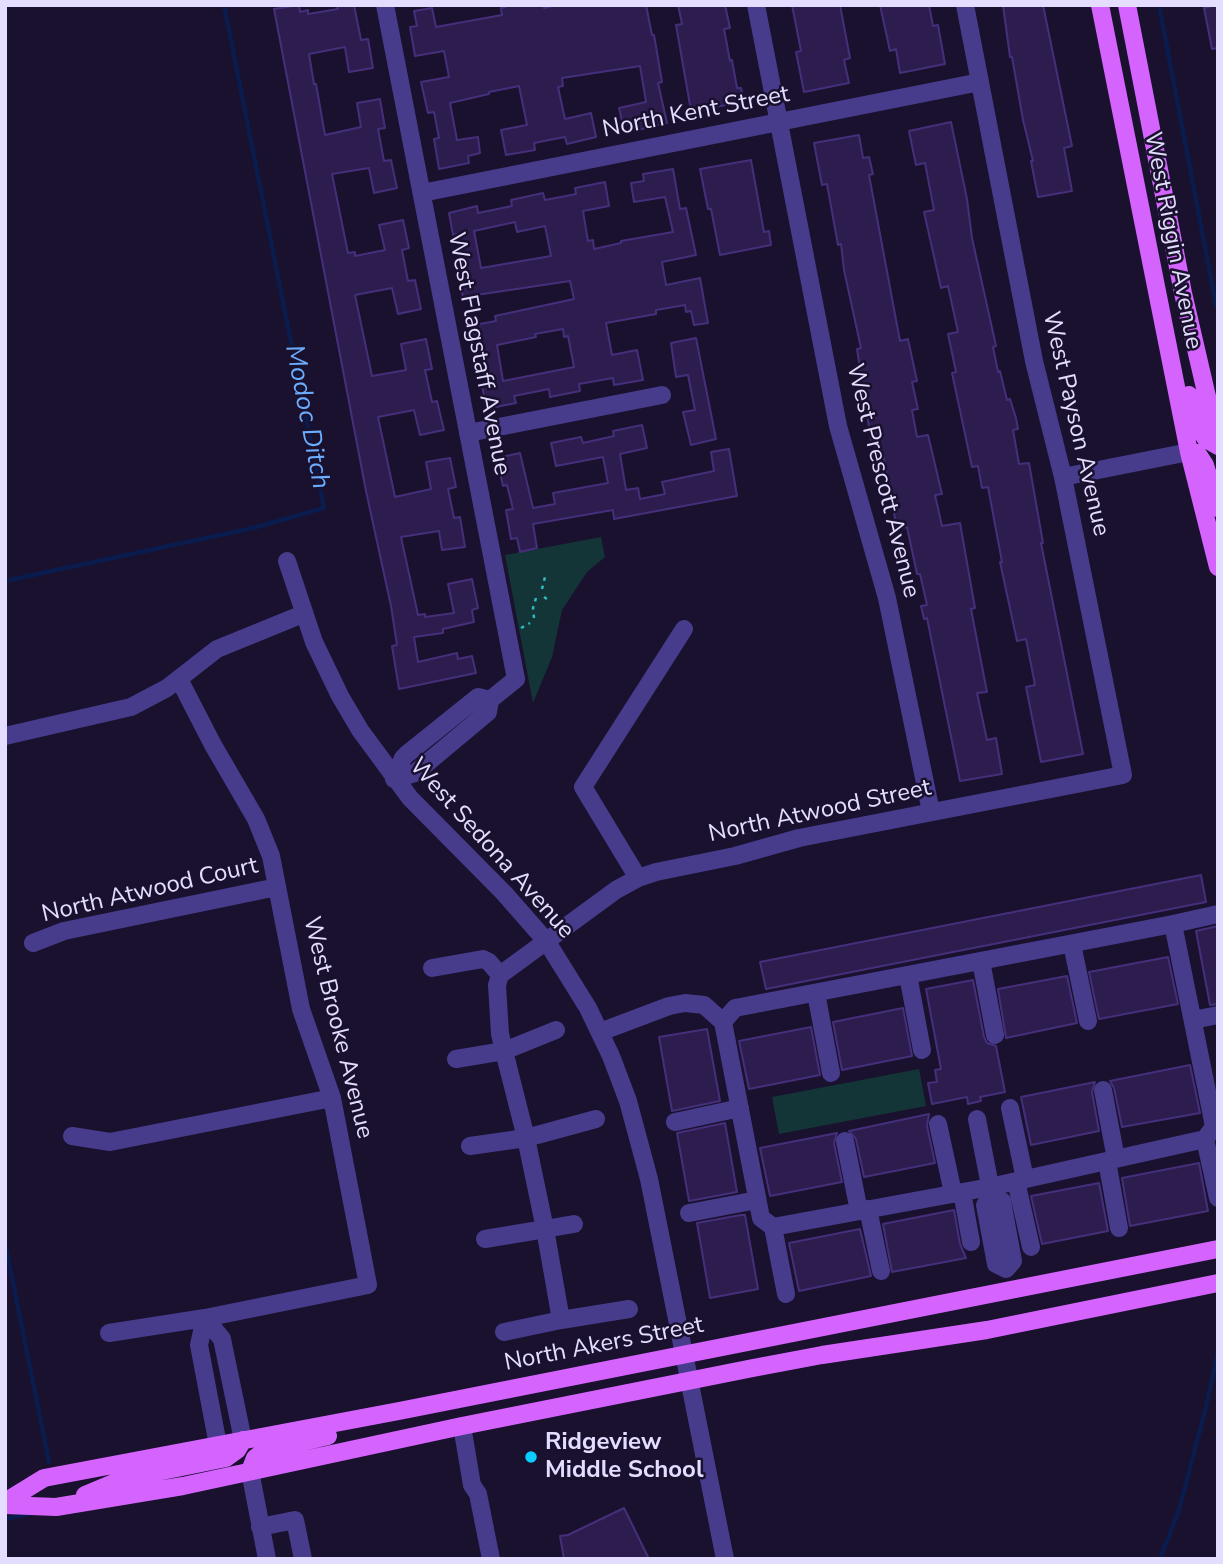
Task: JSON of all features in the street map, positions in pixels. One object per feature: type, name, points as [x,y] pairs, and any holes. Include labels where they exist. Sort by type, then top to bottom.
[{"type":"main road","name":"West Riggin Avenue","points":[[1100,5],[1189,452],[1218,567]]},
{"type":"main road","name":"West Riggin Avenue","points":[[1126,5],[1176,258],[1218,445]]},
{"type":"main road","points":[[1149,252],[1164,275],[1197,425],[1206,439],[1218,445]]},
{"type":"main road","points":[[1189,452],[1197,453],[1205,464],[1218,508]]},
{"type":"main road","name":"North Akers Street","points":[[5,1503],[44,1478],[1218,1249]]},
{"type":"main road","name":"North Akers Street","points":[[5,1503],[56,1507],[183,1486],[688,1381],[822,1355],[998,1328],[1218,1283]]},
{"type":"main road","points":[[250,1471],[255,1458],[264,1451],[370,1426],[398,1411]]},
{"type":"main road","points":[[56,1507],[123,1479],[226,1458],[237,1450],[243,1440]]},
{"type":"street","name":"West Flagstaff Avenue","points":[[385,5],[516,679],[490,700],[478,698],[463,720],[403,758],[394,779]]},
{"type":"street","name":"West Prescott Avenue","points":[[756,5],[838,426],[887,598],[931,812]]},
{"type":"street","name":"West Payson Avenue","points":[[965,5],[1037,373],[1063,477],[1124,775]]},
{"type":"street","name":"North Kent Street","points":[[422,193],[980,82]]},
{"type":"street","points":[[468,433],[662,395]]},
{"type":"street","points":[[1063,477],[1189,452]]},
{"type":"street","name":"West Sedona Avenue","points":[[287,561],[314,642],[360,730],[394,779],[425,814],[504,892],[547,942],[573,981],[600,1032],[628,1101],[642,1147],[724,1559]]},
{"type":"street","points":[[5,736],[119,712],[154,696],[217,649],[303,614]]},
{"type":"street","points":[[638,878],[583,787],[684,629]]},
{"type":"street","name":"West Brooke Avenue","points":[[179,679],[256,819],[271,856],[301,1009],[332,1098],[368,1284],[205,1318]]},
{"type":"street","name":"North Atwood Street","points":[[500,975],[617,890],[656,872],[735,856],[799,838],[1124,775]]},
{"type":"street","name":"North Atwood Court","points":[[33,943],[64,931],[277,887]]},
{"type":"street","points":[[723,1022],[735,1008],[1218,914]]},
{"type":"street","points":[[773,1227],[957,1193],[991,1191],[1020,1180],[1205,1139],[1214,1127],[1215,1111],[1192,1020],[1173,924]]},
{"type":"street","points":[[1072,944],[1088,1021]]},
{"type":"street","points":[[432,968],[483,959],[489,961],[500,975],[497,985],[500,1034],[526,1138],[561,1320]]},
{"type":"street","points":[[981,961],[995,1035]]},
{"type":"street","points":[[908,975],[922,1050]]},
{"type":"street","points":[[816,993],[831,1073]]},
{"type":"street","points":[[600,1032],[669,1006],[685,1003],[704,1005],[723,1022],[761,1218],[773,1227],[786,1294]]},
{"type":"street","points":[[1192,1020],[1218,1014]]},
{"type":"street","points":[[456,1059],[504,1051],[556,1030]]},
{"type":"street","points":[[1103,1090],[1119,1228]]},
{"type":"street","points":[[72,1136],[110,1142],[332,1098]]},
{"type":"street","points":[[675,1122],[740,1108]]},
{"type":"street","points":[[1010,1108],[1031,1247]]},
{"type":"street","points":[[470,1146],[526,1138],[596,1119]]},
{"type":"street","points":[[977,1119],[991,1191],[985,1205],[999,1235],[996,1264],[1006,1269],[1011,1290]]},
{"type":"street","points":[[938,1124],[971,1242]]},
{"type":"street","points":[[1205,1139],[1218,1198]]},
{"type":"street","points":[[845,1141],[881,1270]]},
{"type":"street","points":[[689,1213],[757,1200]]},
{"type":"street","points":[[485,1239],[574,1224]]},
{"type":"street","points":[[504,1332],[629,1309]]},
{"type":"street","points":[[109,1334],[205,1318]]},
{"type":"street","points":[[205,1318],[222,1339],[243,1440]]},
{"type":"street","points":[[205,1318],[199,1345],[218,1445]]},
{"type":"street","points":[[462,1426],[472,1485],[478,1494],[491,1559]]},
{"type":"street","points":[[250,1471],[267,1559]]},
{"type":"street","points":[[260,1527],[295,1520],[303,1559]]},
{"type":"path","points":[[542,589],[545,577]]},
{"type":"path","points":[[534,618],[536,598]]},
{"type":"path","points":[[521,628],[530,623]]},
{"type":"green space","points":[[601,537],[605,557],[587,572],[562,610],[552,657],[533,703],[505,555]]},
{"type":"green space","points":[[919,1069],[926,1106],[779,1134],[772,1097]]},
{"type":"building","points":[[299,5],[300,12],[308,10],[308,14],[338,9],[337,5],[354,5],[361,40],[368,39],[373,68],[349,72],[345,47],[309,54],[314,84],[325,135],[361,127],[357,103],[380,99],[385,128],[378,129],[384,161],[391,160],[397,188],[374,193],[369,168],[332,174],[348,253],[355,252],[355,256],[385,250],[379,225],[403,220],[409,248],[402,250],[408,281],[415,280],[421,309],[398,314],[392,288],[355,295],[372,376],[406,370],[401,344],[426,339],[432,369],[425,370],[432,402],[437,401],[444,430],[420,435],[414,410],[378,417],[395,497],[431,489],[426,462],[450,458],[456,487],[448,489],[454,518],[460,517],[465,547],[442,550],[439,531],[401,537],[418,615],[425,614],[425,617],[454,613],[448,584],[472,579],[478,608],[472,610],[474,622],[443,629],[443,633],[414,637],[418,662],[457,653],[458,659],[472,656],[476,673],[399,689],[392,646],[397,645],[391,606],[366,491],[274,9]]},
{"type":"building","points":[[505,5],[544,5],[544,8],[557,5],[646,5],[654,35],[662,82],[658,83],[667,123],[638,130],[636,122],[623,125],[619,108],[646,102],[640,66],[562,78],[563,86],[558,87],[565,119],[591,113],[596,137],[567,144],[565,137],[534,143],[535,150],[506,155],[501,130],[527,125],[519,86],[489,92],[450,103],[457,140],[478,137],[480,153],[468,156],[469,163],[439,169],[434,139],[439,138],[434,112],[428,113],[421,82],[449,77],[444,51],[415,56],[410,27],[417,26],[414,11],[432,8],[436,27],[502,15],[501,8]]},
{"type":"building","points":[[678,5],[725,5],[730,28],[724,29],[730,61],[732,60],[737,88],[741,88],[744,102],[691,111],[676,25],[682,24]]},
{"type":"building","points":[[792,5],[840,5],[850,58],[844,60],[849,83],[804,92],[796,52],[801,51]]},
{"type":"building","points":[[880,5],[929,5],[933,26],[938,25],[945,64],[900,73],[896,49],[890,51]]},
{"type":"building","points":[[1003,5],[1043,5],[1072,146],[1064,148],[1072,191],[1038,197],[1033,161],[1010,57]]},
{"type":"building","points":[[1218,5],[1218,48],[1212,49],[1204,8]]},
{"type":"building","points":[[951,122],[972,238],[996,346],[993,347],[998,372],[1000,371],[1007,400],[1010,399],[1016,418],[1018,429],[1013,430],[1019,464],[1029,463],[1041,543],[1083,754],[1041,762],[1026,687],[1035,685],[1026,639],[1017,641],[988,487],[982,488],[978,466],[972,467],[952,373],[956,372],[948,334],[958,332],[948,286],[941,288],[924,212],[934,210],[925,163],[916,165],[909,131]]},
{"type":"building","points":[[859,135],[863,158],[869,157],[873,174],[869,175],[900,341],[908,339],[917,381],[912,382],[918,409],[912,410],[917,437],[928,435],[942,494],[935,495],[942,526],[960,523],[975,608],[971,609],[987,692],[977,693],[987,740],[996,738],[1002,774],[960,781],[927,618],[924,619],[921,606],[927,605],[920,574],[917,574],[907,527],[897,529],[883,454],[877,455],[874,439],[871,440],[857,349],[861,348],[841,244],[838,245],[827,184],[822,185],[814,143]]},
{"type":"building","points":[[751,160],[764,232],[769,231],[771,245],[720,255],[700,169]]},
{"type":"building","points":[[673,169],[680,209],[686,208],[696,255],[662,262],[666,285],[700,278],[708,323],[694,325],[691,311],[686,312],[685,305],[656,310],[656,314],[606,323],[612,355],[637,350],[643,380],[614,385],[613,378],[579,384],[580,391],[550,397],[549,389],[514,396],[516,403],[486,409],[482,385],[487,384],[481,354],[474,355],[469,326],[496,321],[495,316],[574,299],[570,281],[463,297],[457,267],[464,266],[457,234],[453,235],[449,213],[477,206],[478,213],[512,206],[511,200],[543,193],[545,200],[561,197],[576,194],[575,188],[605,182],[609,206],[583,211],[588,241],[593,240],[594,249],[621,241],[673,232],[665,197],[634,202],[631,183],[644,181],[643,174]],"holes":[[[515,222],[517,232],[545,226],[551,256],[481,268],[474,231]],[[563,329],[564,337],[568,336],[574,367],[503,381],[497,345]]]},
{"type":"building","points":[[696,338],[716,439],[691,445],[683,412],[695,410],[688,375],[676,377],[671,343]]},
{"type":"building","points":[[642,425],[647,448],[620,454],[626,490],[638,488],[640,499],[665,494],[662,482],[714,471],[711,452],[729,449],[737,496],[614,519],[613,510],[533,524],[537,548],[520,552],[517,538],[511,539],[506,510],[513,509],[507,485],[503,486],[497,458],[520,453],[533,508],[555,504],[553,493],[608,483],[603,457],[556,466],[551,443],[581,437],[583,443],[614,436],[613,431]]},
{"type":"building","points":[[1201,875],[1206,902],[766,989],[760,962]]},
{"type":"building","points":[[1218,926],[1218,1004],[1210,1005],[1196,931]]},
{"type":"building","points":[[1168,957],[1178,1004],[1099,1019],[1089,972]]},
{"type":"building","points":[[1067,976],[1077,1023],[1006,1038],[998,989]]},
{"type":"building","points":[[973,980],[984,1037],[987,1043],[996,1046],[1005,1092],[980,1097],[981,1101],[968,1104],[967,1097],[932,1104],[928,1083],[937,1082],[935,1070],[941,1069],[926,989]]},
{"type":"building","points":[[903,1008],[912,1056],[842,1070],[833,1022]]},
{"type":"building","points":[[811,1027],[820,1075],[749,1089],[739,1041]]},
{"type":"building","points":[[707,1029],[720,1101],[672,1111],[659,1037]]},
{"type":"building","points":[[1190,1065],[1200,1113],[1122,1127],[1114,1088],[1110,1081]]},
{"type":"building","points":[[1095,1082],[1092,1092],[1099,1131],[1031,1145],[1021,1097]]},
{"type":"building","points":[[929,1114],[927,1126],[935,1163],[864,1177],[856,1139],[849,1131]]},
{"type":"building","points":[[725,1123],[737,1192],[689,1201],[677,1133]]},
{"type":"building","points":[[837,1133],[834,1143],[842,1182],[770,1196],[760,1148]]},
{"type":"building","points":[[1199,1163],[1208,1211],[1130,1226],[1122,1178]]},
{"type":"building","points":[[1099,1183],[1108,1231],[1042,1244],[1031,1196]]},
{"type":"building","points":[[954,1210],[960,1244],[966,1258],[892,1272],[883,1224]]},
{"type":"building","points":[[745,1215],[758,1289],[710,1298],[697,1223]]},
{"type":"building","points":[[860,1229],[871,1276],[799,1291],[789,1243]]},
{"type":"building","points":[[624,1508],[649,1559],[564,1559],[560,1536],[568,1535]]},
{"type":"waterway","name":"Modoc Ditch","points":[[5,581],[253,528],[324,508],[224,5]]},
{"type":"waterway","points":[[1159,5],[1216,305]]},
{"type":"waterway","name":"Modoc Ditch","points":[[5,1243],[49,1462]]},
{"type":"waterway","points":[[1160,1559],[1179,1510],[1218,1352]]},
{"type":"waterway","name":"Modoc Ditch","points":[[5,1519],[29,1514]]},
{"type":"place","name":"Ridgeview Middle School","points":[[531,1457]]}]
